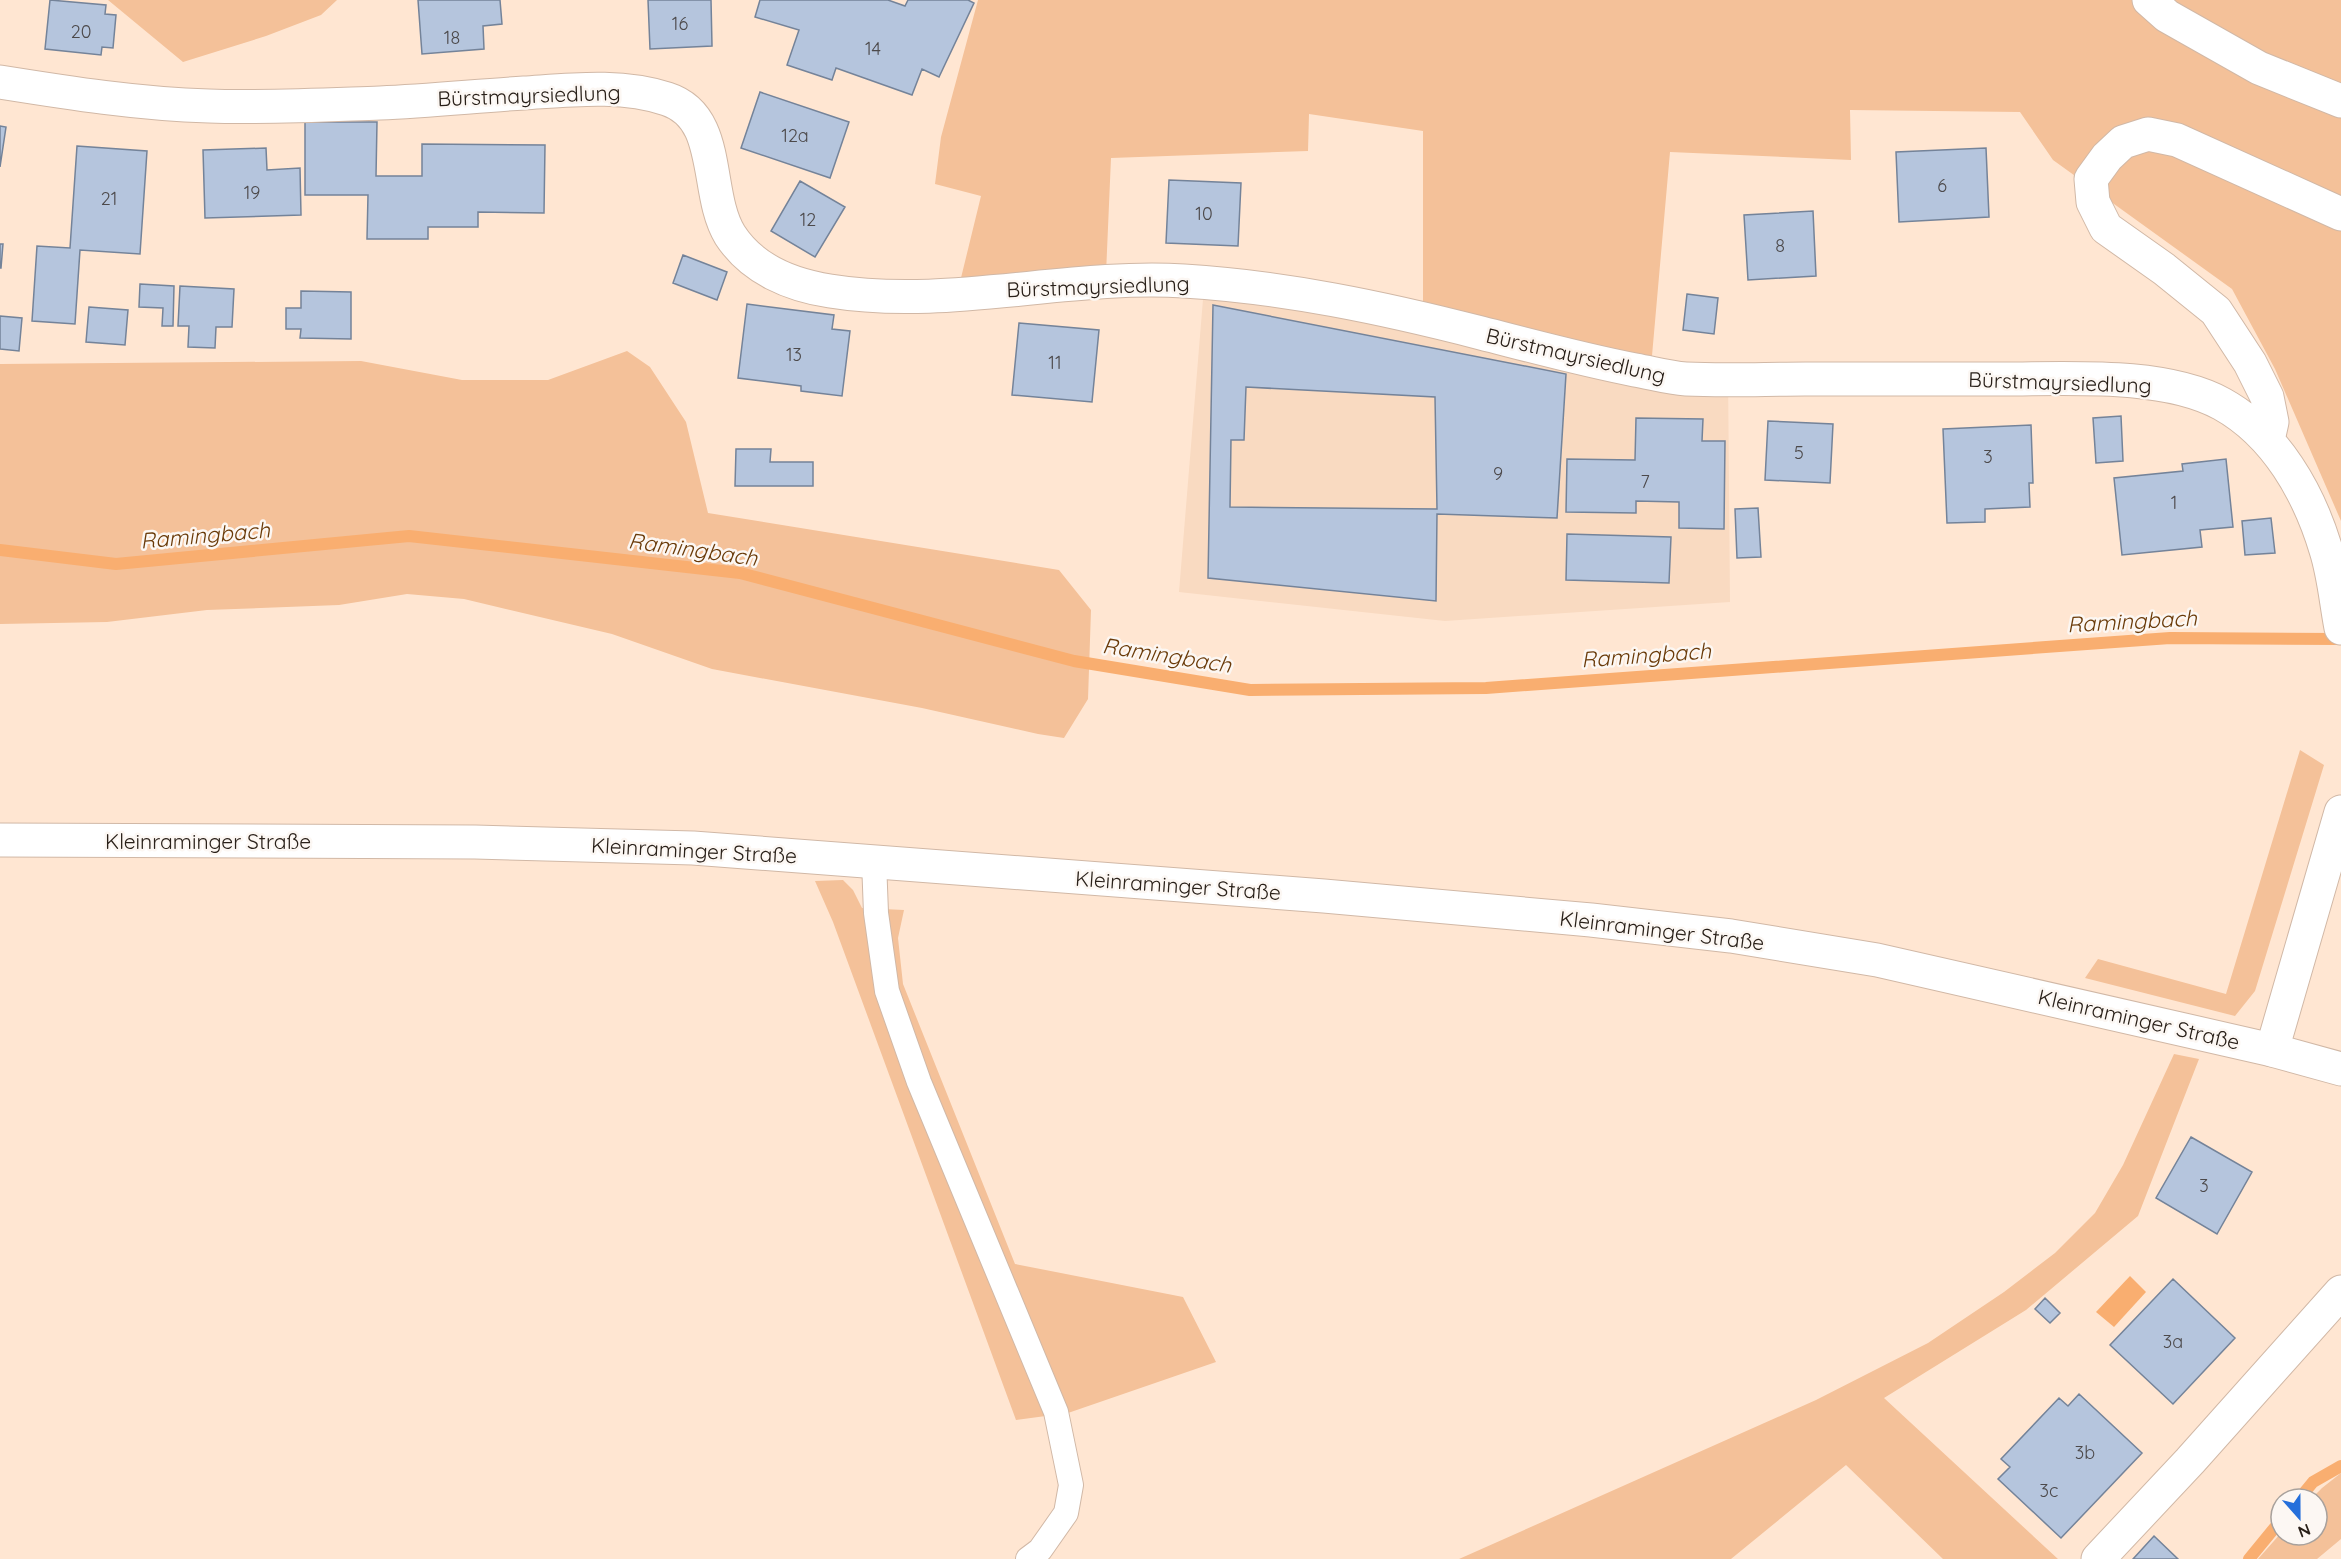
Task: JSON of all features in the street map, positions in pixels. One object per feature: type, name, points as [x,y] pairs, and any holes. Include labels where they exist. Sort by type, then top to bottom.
[{"type":"street","points":[[2149,0],[2167,16],[2259,68],[2341,101]]},
{"type":"street","name":"Bürstmayrsiedlung","points":[[0,82],[80,95],[208,106],[385,103],[583,89],[641,92],[678,102],[697,119],[706,144],[717,205],[730,235],[756,264],[796,285],[833,292],[907,296],[1112,281],[1182,281],[1278,291],[1363,305],[1600,363],[1679,379],[2051,379],[2139,381],[2180,387],[2224,405],[2268,440],[2288,466],[2301,488],[2327,552],[2341,628]]},
{"type":"street","points":[[2268,440],[2272,422],[2267,398],[2250,363],[2216,311],[2164,269],[2106,228],[2093,202],[2091,179],[2106,157],[2123,142],[2148,134],[2177,140],[2341,214]]},
{"type":"street","points":[[2272,1050],[2341,812]]},
{"type":"street","name":"Kleinraminger Straße","points":[[0,840],[475,842],[693,848],[1324,896],[1591,920],[1731,936],[1889,963],[2272,1050],[2341,1069]]},
{"type":"street","points":[[2098,1559],[2190,1461],[2341,1292]]},
{"type":"lane","points":[[874,861],[876,913],[887,991],[919,1082],[1056,1412],[1071,1485],[1066,1513],[1040,1550],[1028,1559]]},
{"type":"shaded area","points":[[108,0],[337,0],[321,15],[266,36],[183,62]]},
{"type":"shaded area","points":[[978,0],[2341,0],[2341,521],[2275,369],[2232,289],[2053,160],[2020,112],[1850,110],[1851,160],[1670,152],[1651,367],[1423,308],[1423,131],[1309,114],[1308,151],[1111,158],[1106,274],[960,282],[981,196],[935,184],[941,137]]},
{"type":"shaded area","points":[[1205,275],[1541,342],[1728,370],[1730,602],[1445,621],[1179,592]]},
{"type":"shaded area","points":[[627,351],[650,367],[686,422],[708,513],[1059,570],[1091,610],[1088,699],[1064,738],[922,708],[712,669],[612,634],[464,599],[407,594],[339,605],[207,610],[107,622],[0,624],[0,364],[361,361],[462,380],[548,380]]},
{"type":"shaded area","points":[[2300,750],[2324,765],[2255,991],[2235,1016],[2085,978],[2098,959],[2226,994]]},
{"type":"shaded area","points":[[843,880],[853,890],[862,908],[904,910],[898,938],[903,984],[1015,1264],[1183,1297],[1216,1362],[1068,1413],[1016,1420],[833,922],[815,881]]},
{"type":"shaded area","points":[[2174,1054],[2199,1059],[2138,1216],[2026,1310],[1884,1398],[2058,1559],[1943,1559],[1846,1465],[1731,1559],[1459,1559],[1816,1400],[1928,1343],[2004,1292],[2055,1253],[2095,1213],[2123,1165]]},
{"type":"shaded area","points":[[2130,1276],[2146,1292],[2114,1327],[2096,1312]]},
{"type":"shaded area","points":[[2341,1473],[2341,1539],[2317,1559],[2258,1559],[2269,1547],[2329,1547],[2329,1487],[2323,1487]]},
{"type":"building","points":[[50,0],[106,5],[105,14],[116,15],[113,48],[102,47],[101,55],[45,49]]},
{"type":"building","points":[[418,0],[500,0],[502,24],[483,26],[484,49],[422,54]]},
{"type":"building","points":[[648,0],[711,0],[712,46],[650,49]]},
{"type":"building","points":[[760,0],[888,0],[905,6],[908,0],[968,0],[974,3],[939,77],[922,69],[912,95],[836,68],[832,80],[787,65],[799,30],[755,17]]},
{"type":"building","points":[[760,92],[849,122],[830,178],[741,148]]},
{"type":"building","points":[[305,122],[377,122],[376,176],[422,176],[422,144],[545,145],[544,213],[478,212],[478,227],[428,227],[428,239],[367,239],[368,195],[305,195]]},
{"type":"building","points":[[0,126],[6,127],[0,167]]},
{"type":"building","points":[[77,146],[147,151],[140,254],[80,250],[75,324],[32,321],[37,246],[70,248]]},
{"type":"building","points":[[266,148],[267,170],[300,168],[301,215],[205,218],[203,150]]},
{"type":"building","points":[[1986,148],[1989,217],[1899,222],[1896,152]]},
{"type":"building","points":[[1169,180],[1241,183],[1238,246],[1166,243]]},
{"type":"building","points":[[800,181],[845,207],[815,257],[771,231]]},
{"type":"building","points":[[1813,211],[1816,276],[1748,280],[1744,215]]},
{"type":"building","points":[[0,244],[3,244],[1,268],[0,268]]},
{"type":"building","points":[[683,255],[727,272],[717,300],[673,283]]},
{"type":"building","points":[[140,284],[174,286],[173,326],[162,326],[163,308],[139,307]]},
{"type":"building","points":[[180,286],[234,289],[232,327],[216,327],[215,348],[188,347],[189,326],[178,326]]},
{"type":"building","points":[[301,291],[351,292],[351,339],[300,338],[301,329],[286,329],[286,308],[301,308]]},
{"type":"building","points":[[1687,294],[1718,298],[1714,334],[1683,330]]},
{"type":"building","points":[[747,304],[834,315],[832,329],[850,331],[842,396],[801,391],[801,386],[738,378]]},
{"type":"building","points":[[1213,305],[1566,374],[1557,518],[1437,514],[1436,601],[1208,578]],"holes":[[[1246,387],[1435,397],[1437,509],[1230,507],[1231,440],[1244,440]]]},
{"type":"building","points":[[89,307],[128,310],[125,345],[86,342]]},
{"type":"building","points":[[0,316],[22,318],[19,351],[0,349]]},
{"type":"building","points":[[1019,323],[1099,330],[1092,402],[1012,395]]},
{"type":"building","points":[[2121,416],[2123,461],[2096,463],[2093,418]]},
{"type":"building","points":[[1636,418],[1703,419],[1702,441],[1725,441],[1724,529],[1679,528],[1679,502],[1636,501],[1636,513],[1566,512],[1567,459],[1635,460]]},
{"type":"building","points":[[1768,421],[1833,424],[1830,483],[1765,480]]},
{"type":"building","points":[[2031,425],[2033,483],[2029,483],[2030,507],[1985,509],[1985,522],[1947,523],[1943,429]]},
{"type":"building","points":[[736,449],[771,449],[770,462],[813,462],[813,486],[735,486]]},
{"type":"building","points":[[2226,459],[2233,527],[2200,530],[2202,547],[2122,555],[2114,478],[2183,471],[2182,464]]},
{"type":"building","points":[[1758,508],[1761,557],[1737,558],[1735,509]]},
{"type":"building","points":[[2271,518],[2275,553],[2245,555],[2242,521]]},
{"type":"building","points":[[1567,534],[1671,537],[1669,583],[1566,580]]},
{"type":"building","points":[[2191,1137],[2252,1172],[2217,1234],[2156,1198]]},
{"type":"building","points":[[2173,1279],[2235,1338],[2173,1404],[2110,1345]]},
{"type":"building","points":[[2045,1298],[2060,1313],[2050,1323],[2035,1309]]},
{"type":"building","points":[[2079,1394],[2142,1453],[2061,1538],[1998,1479],[2010,1467],[2001,1459],[2059,1398],[2068,1406]]},
{"type":"building","points":[[2154,1536],[2178,1559],[2133,1559]]},
{"type":"waterway","name":"Ramingbach","points":[[0,550],[116,564],[409,536],[740,573],[1074,661],[1250,690],[1486,688],[2170,638],[2341,639]]},
{"type":"waterway","points":[[2309,1487],[2313,1482],[2341,1466]]},
{"type":"waterway","points":[[2249,1559],[2269,1535]]}]
